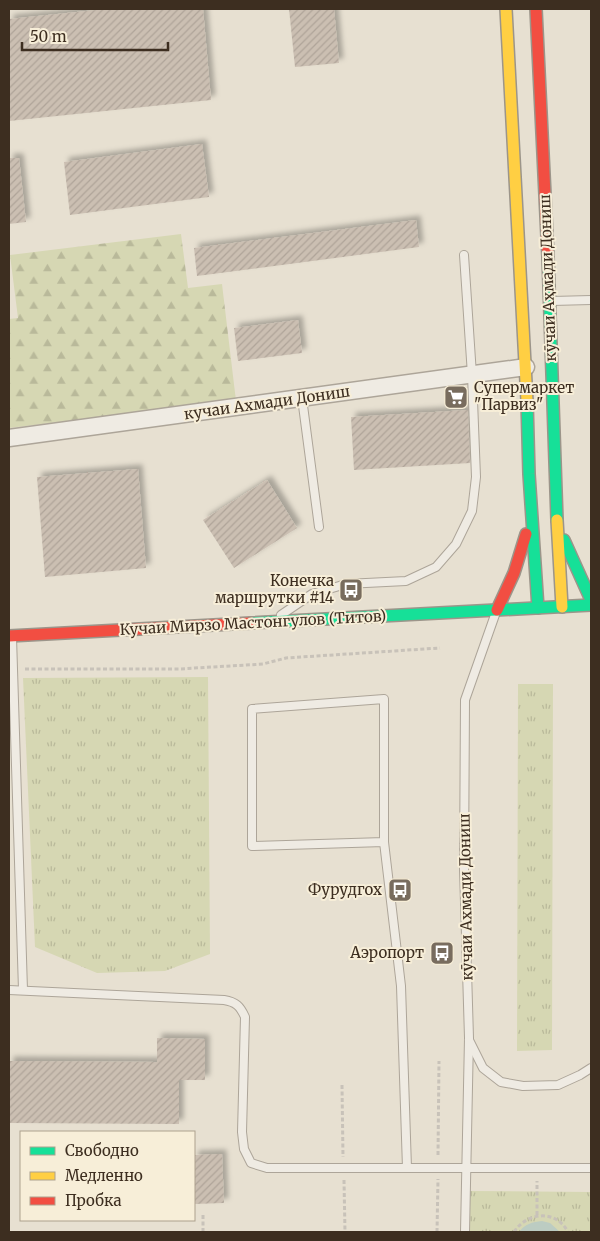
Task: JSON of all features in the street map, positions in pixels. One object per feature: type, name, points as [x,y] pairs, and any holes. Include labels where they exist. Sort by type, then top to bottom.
[{"type":"street","points":[[506,9],[526,368],[531,509],[538,608]]},
{"type":"street","name":"кӯчаи Аҳмади Дониш","points":[[536,9],[550,301],[556,510],[562,607]]},
{"type":"street","name":"кучаи Ахмади Дониш","points":[[9,438],[526,368]]},
{"type":"street","points":[[497,610],[520,560],[531,509]]},
{"type":"street","points":[[556,510],[565,544],[591,600]]},
{"type":"street","name":"Кучаи Мирзо Мастонгулов (Титов)","points":[[10,636],[591,605]]},
{"type":"lane","points":[[270,622],[312,594],[346,584],[406,581],[436,567],[456,544],[472,511],[476,476],[464,255]]},
{"type":"lane","points":[[550,301],[591,300]]},
{"type":"lane","points":[[302,398],[319,527]]},
{"type":"lane","name":"кӯчаи Ахмади Дониш","points":[[497,610],[464,700],[464,869],[469,1038],[483,1068],[501,1082],[523,1086],[558,1085],[591,1068]]},
{"type":"lane","points":[[10,636],[14,669],[23,990]]},
{"type":"lane","points":[[384,842],[252,846],[252,709],[384,699],[384,842],[400,986],[407,1168]]},
{"type":"lane","points":[[9,990],[232,1001],[240,1006],[245,1017],[242,1132],[244,1149],[251,1163],[267,1168],[591,1168]]},
{"type":"lane","points":[[465,1232],[469,1038]]},
{"type":"path","points":[[14,669],[179,669],[263,664],[286,658],[440,648]]},
{"type":"path","points":[[437,1232],[439,1061]]},
{"type":"path","points":[[537,1215],[538,1168]]},
{"type":"path","points":[[203,1213],[203,1232]]},
{"type":"path","points":[[514,1232],[520,1223],[537,1215],[549,1216],[558,1220],[568,1232]]},
{"type":"green space","points":[[181,234],[188,288],[222,284],[236,401],[9,428],[9,319],[18,318],[10,255]]},
{"type":"green space","points":[[208,677],[210,954],[165,971],[97,973],[35,947],[23,678]]},
{"type":"green space","points":[[518,684],[553,684],[552,1050],[517,1051]]},
{"type":"green space","points":[[470,1191],[591,1192],[591,1232],[470,1232]]},
{"type":"shaded area","points":[[542,1221],[550,1223],[560,1232],[519,1232],[529,1224]]},
{"type":"building","points":[[106,9],[203,9],[211,100],[9,121],[9,19]]},
{"type":"building","points":[[289,9],[334,9],[339,63],[295,67]]},
{"type":"building","points":[[202,144],[209,197],[70,215],[64,162]]},
{"type":"building","points":[[9,158],[19,158],[26,222],[9,224]]},
{"type":"building","points":[[416,220],[419,247],[197,276],[194,248]]},
{"type":"building","points":[[298,320],[302,353],[238,361],[234,328]]},
{"type":"building","points":[[468,410],[470,463],[354,470],[351,417]]},
{"type":"building","points":[[138,469],[146,568],[45,577],[37,477]]},
{"type":"building","points":[[267,480],[297,528],[234,568],[203,520]]},
{"type":"building","points":[[157,1038],[205,1039],[205,1080],[179,1080],[179,1124],[9,1123],[9,1061],[157,1062]]},
{"type":"building","points":[[222,1154],[224,1203],[195,1204],[195,1155]]},
{"type":"traffic: fast","points":[[548,257],[557,520]]},
{"type":"traffic: fast","points":[[527,401],[529,474],[538,608]]},
{"type":"traffic: fast","points":[[564,540],[591,600]]},
{"type":"traffic: fast","points":[[251,623],[591,605]]},
{"type":"traffic: slow","points":[[506,9],[527,401]]},
{"type":"traffic: slow","points":[[557,520],[562,607]]},
{"type":"traffic: jam","points":[[536,9],[548,257]]},
{"type":"traffic: jam","points":[[497,610],[514,573],[526,534]]},
{"type":"traffic: jam","points":[[9,636],[251,623]]},
{"type":"place","name":"Супермаркет \"Парвиз\"","points":[[456,397]]},
{"type":"place","name":"Конечка маршрутки #14","points":[[351,590]]},
{"type":"place","name":"Фурудгох","points":[[400,890]]},
{"type":"place","name":"Аэропорт","points":[[442,953]]}]
